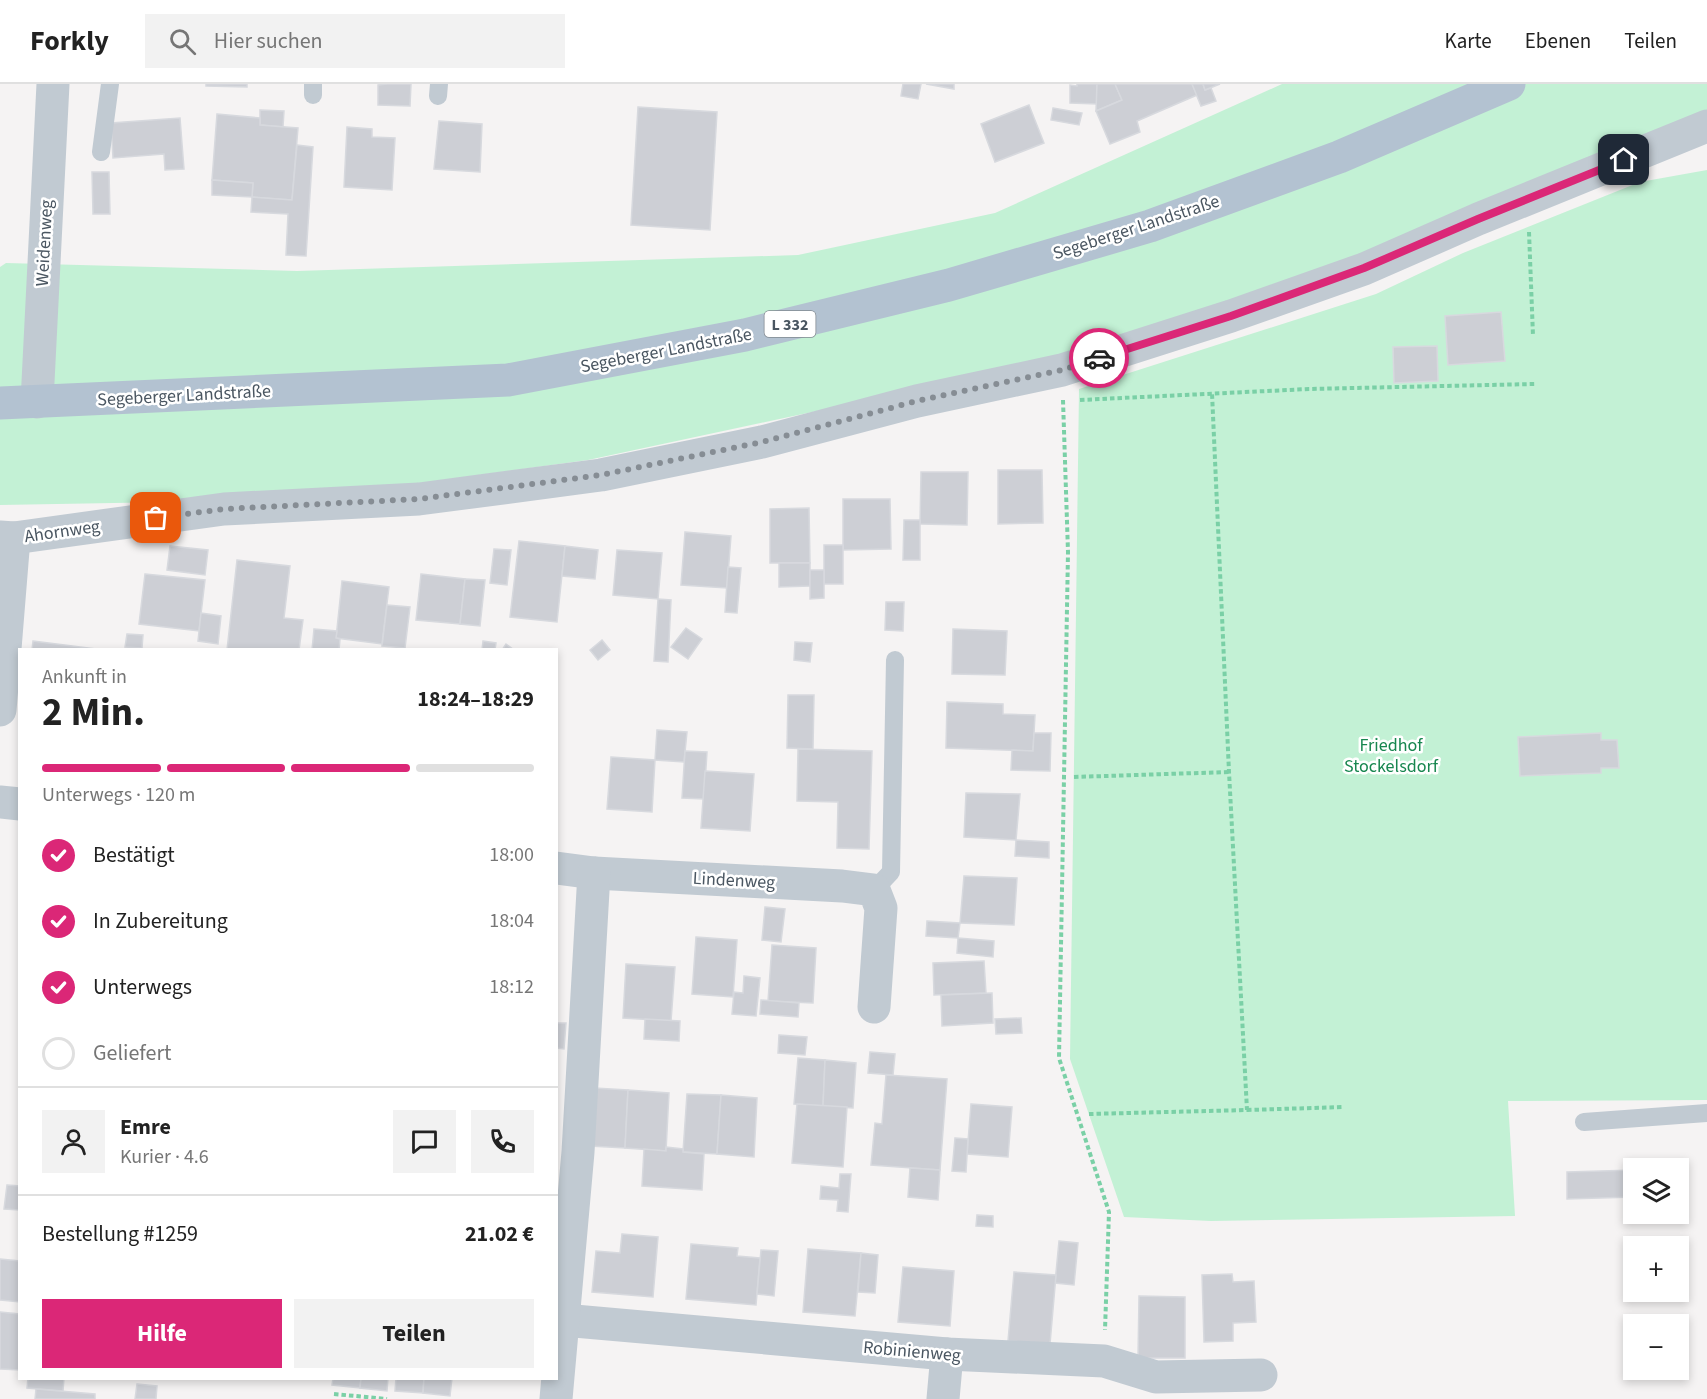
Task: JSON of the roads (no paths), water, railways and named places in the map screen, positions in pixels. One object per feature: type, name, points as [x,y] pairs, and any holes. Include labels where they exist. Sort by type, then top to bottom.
[{"type":"main road","name":"Segeberger Landstraße","points":[[0,403],[508,380],[745,335],[949,285],[1150,226],[1339,157],[1509,84]]},
{"type":"street","name":"Weidenweg","points":[[37,402],[52,84]]},
{"type":"street","name":"Ahornweg","points":[[7,538],[224,509],[419,499],[601,475],[762,442],[917,401],[1062,370],[1231,316],[1364,268],[1707,126]]},
{"type":"street","points":[[0,710],[7,538]]},
{"type":"street","points":[[0,802],[18,804]]},
{"type":"street","name":"Lindenweg","points":[[558,868],[594,873],[830,885],[874,890]]},
{"type":"street","points":[[558,1376],[578,1152],[594,873]]},
{"type":"street","points":[[874,890],[881,908],[874,1007]]},
{"type":"street","name":"Robinienweg","points":[[563,1320],[947,1354],[1104,1361],[1156,1377],[1261,1375]]},
{"type":"street","points":[[943,1399],[947,1354]]},
{"type":"street","points":[[556,1399],[558,1380]]},
{"type":"lane","points":[[101,152],[110,84]]},
{"type":"lane","points":[[874,890],[891,872],[895,660]]},
{"type":"lane","points":[[1584,1122],[1707,1113]]},
{"type":"park label","name":"Friedhof Stockelsdorf","points":[[1391,755]]}]
